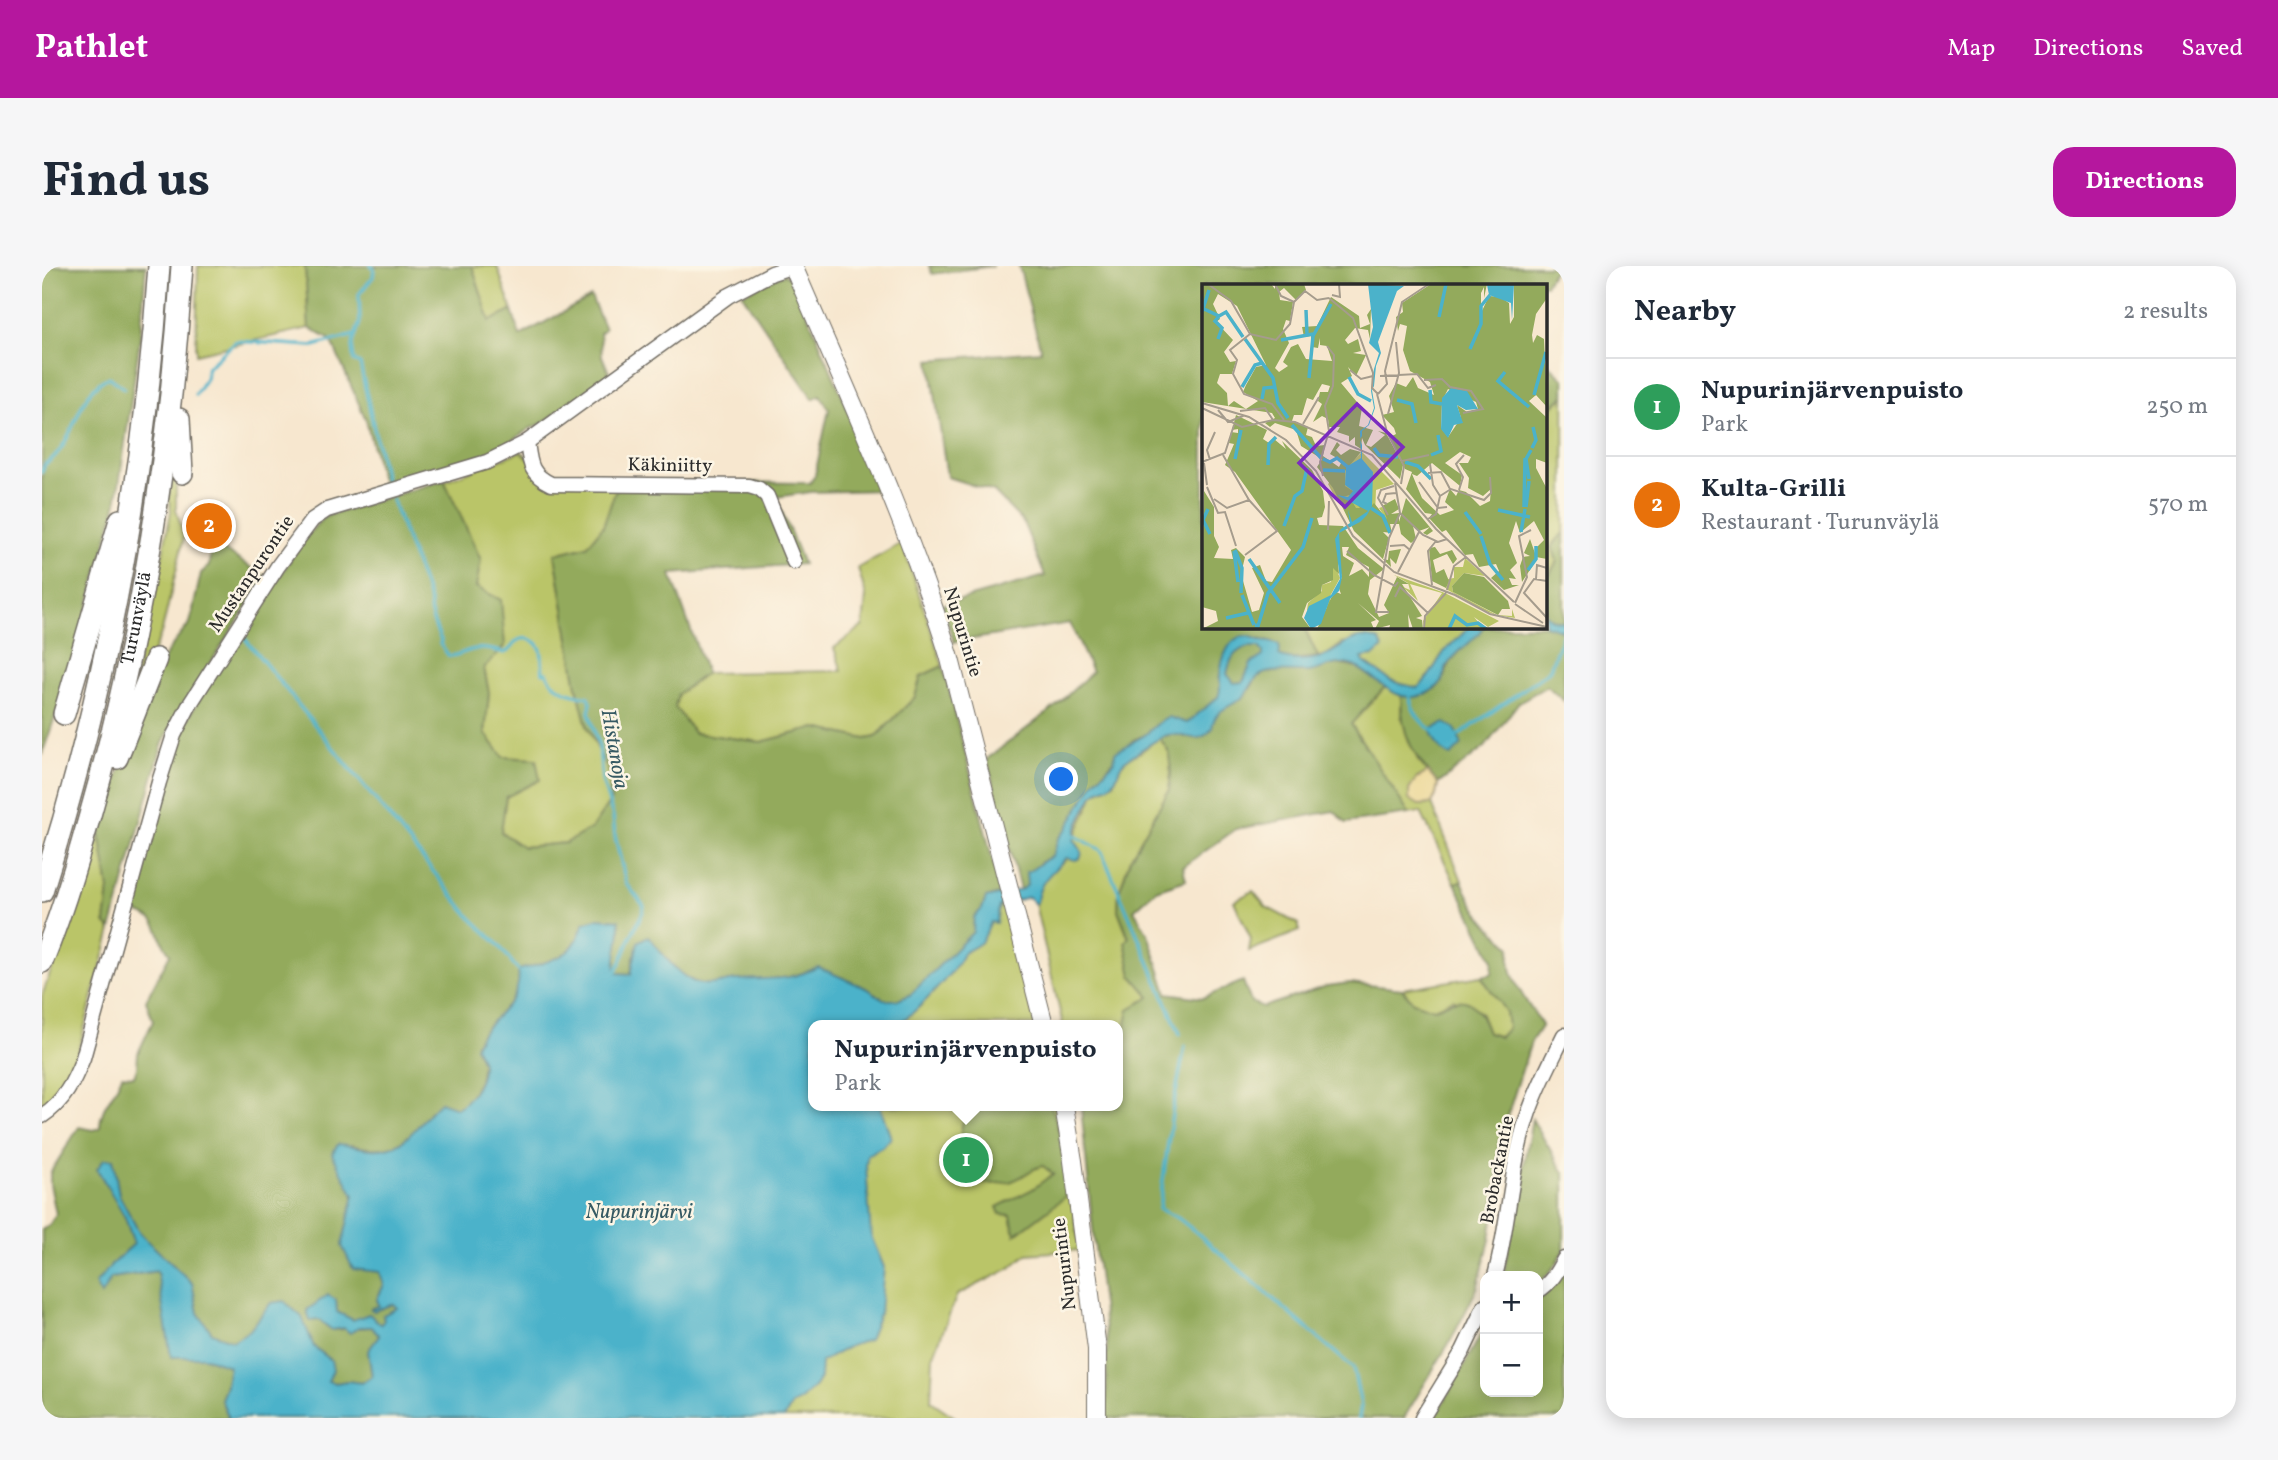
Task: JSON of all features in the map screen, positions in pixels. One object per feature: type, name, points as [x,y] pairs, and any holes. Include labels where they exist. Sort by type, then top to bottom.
[{"type":"highway","name":"Turunväylä","points":[[42,891],[66,813],[104,662],[124,567],[145,423],[159,266]]},
{"type":"highway","name":"Turunväylä","points":[[42,962],[82,844],[119,704],[147,573],[178,337],[182,266]]},
{"type":"highway","points":[[178,337],[179,447],[182,473]]},
{"type":"highway","points":[[64,714],[107,569],[145,423]]},
{"type":"highway","points":[[82,844],[156,659]]},
{"type":"main road","name":"Nupurintie","points":[[793,266],[907,534],[931,599],[949,655],[1043,1020]]},
{"type":"main road","name":"Nupurintie","points":[[1064,1111],[1073,1161],[1097,1349],[1097,1418]]},
{"type":"street","name":"Mustanpurontie","points":[[42,1116],[52,1110],[66,1094],[83,1058],[174,735],[190,704],[304,529],[327,510],[487,462],[527,442],[728,296],[772,273],[793,266]]},
{"type":"street","name":"Käkiniitty","points":[[527,442],[530,463],[537,477],[551,484],[749,486],[759,489],[767,496],[794,562]]},
{"type":"street","name":"Brobackantie","points":[[1496,1271],[1518,1151],[1527,1118],[1564,1035]]},
{"type":"street","points":[[1543,1288],[1554,1277],[1564,1259]]},
{"type":"street","points":[[1422,1418],[1463,1351],[1480,1315]]},
{"type":"green space","points":[[42,266],[146,266],[140,339],[116,506],[71,670],[42,755]]},
{"type":"green space","points":[[198,266],[305,266],[309,328],[196,354]]},
{"type":"green space","points":[[305,266],[472,266],[490,321],[512,311],[520,336],[591,297],[605,329],[600,333],[602,356],[610,375],[496,452],[382,484],[366,420],[331,340],[309,328]]},
{"type":"green space","points":[[472,266],[497,266],[512,311],[490,322]]},
{"type":"green space","points":[[929,266],[993,266],[932,274]]},
{"type":"green space","points":[[1019,266],[1556,266],[1546,284],[1202,284],[1202,628],[1304,628],[1318,657],[1290,660],[1278,656],[1273,642],[1245,636],[1234,641],[1219,679],[1221,691],[1218,697],[1187,723],[1163,719],[1145,735],[1133,740],[1095,781],[1058,839],[1053,856],[1039,864],[1027,886],[1020,890],[987,759],[1056,706],[1092,672],[1070,623],[954,642],[942,605],[1045,576],[1023,522],[994,492],[947,477],[930,360],[1041,351]]},
{"type":"green space","points":[[784,274],[793,280],[882,490],[811,492],[776,497],[803,564],[671,574],[706,673],[678,694],[675,707],[694,733],[761,742],[816,728],[866,739],[876,737],[915,697],[921,676],[943,666],[1001,893],[986,898],[982,909],[974,917],[973,932],[910,995],[898,1000],[885,1000],[868,989],[818,967],[788,977],[701,984],[677,970],[652,941],[634,956],[631,974],[615,973],[619,920],[599,918],[584,923],[567,952],[519,970],[516,993],[480,1036],[475,1046],[482,1063],[479,1081],[467,1102],[457,1108],[431,1110],[414,1131],[398,1144],[378,1148],[351,1145],[346,1179],[354,1195],[342,1246],[380,1272],[384,1285],[377,1299],[379,1306],[372,1308],[374,1311],[393,1304],[397,1308],[381,1324],[353,1320],[337,1312],[336,1300],[319,1320],[332,1330],[372,1327],[379,1336],[368,1351],[372,1376],[362,1383],[328,1381],[331,1360],[314,1347],[308,1335],[271,1303],[250,1331],[233,1341],[212,1333],[198,1313],[192,1283],[140,1234],[119,1195],[113,1159],[97,1169],[125,1217],[134,1244],[114,1262],[111,1278],[158,1271],[171,1356],[204,1357],[229,1366],[221,1400],[229,1418],[42,1418],[42,1230],[56,1214],[50,1173],[79,1127],[94,1130],[100,1128],[102,1114],[122,1075],[134,1076],[138,1053],[153,1021],[146,1000],[170,954],[154,922],[130,910],[173,755],[181,732],[200,698],[302,542],[317,524],[327,516],[444,480],[481,560],[476,587],[501,600],[505,646],[484,668],[489,693],[485,733],[503,757],[536,759],[540,780],[506,797],[501,832],[523,847],[566,843],[592,828],[611,800],[609,772],[587,726],[577,687],[555,554],[587,546],[603,526],[619,481],[810,483],[815,475],[829,409],[820,395],[813,399],[742,294]]},
{"type":"green space","points":[[1546,362],[1564,379],[1564,396],[1546,412]]},
{"type":"green space","points":[[1564,396],[1564,532],[1552,546],[1558,561],[1549,575],[1546,575],[1546,412]]},
{"type":"green space","points":[[521,451],[554,481],[619,481],[603,526],[587,546],[555,554],[577,687],[587,726],[609,772],[611,800],[592,828],[566,843],[522,847],[500,832],[506,797],[537,760],[503,757],[485,733],[489,693],[484,668],[472,541],[444,481]]},
{"type":"green space","points":[[173,464],[176,475],[176,509],[184,537],[162,631],[125,719],[171,511],[169,498]]},
{"type":"green space","points":[[1564,532],[1564,622],[1553,620],[1546,614],[1546,575],[1549,575],[1557,561],[1552,547]]},
{"type":"green space","points":[[902,543],[943,666],[921,676],[915,697],[876,737],[866,739],[816,728],[761,742],[694,733],[675,707],[678,694],[706,673],[842,671],[834,648],[863,626],[866,596],[858,568]]},
{"type":"green space","points":[[219,547],[266,577],[177,715],[162,745],[111,930],[105,923],[109,889],[100,833],[117,778],[162,662],[190,623],[201,573],[209,566],[210,555]]},
{"type":"green space","points":[[1546,625],[1564,631],[1564,701],[1547,686],[1519,702],[1485,747],[1438,784],[1421,763],[1410,743],[1403,722],[1401,695],[1422,695],[1433,691],[1443,680],[1453,659],[1482,628],[1546,628]]},
{"type":"green space","points":[[1304,628],[1467,628],[1445,651],[1417,688],[1391,681],[1364,662],[1361,658],[1365,656],[1343,643],[1327,655],[1318,657]]},
{"type":"green space","points":[[1259,647],[1263,656],[1251,664],[1243,682],[1234,683],[1227,674],[1231,660],[1240,650]]},
{"type":"green space","points":[[1336,664],[1358,668],[1385,687],[1351,724],[1409,814],[1346,823],[1334,811],[1236,829],[1183,867],[1186,880],[1156,890],[1134,910],[1148,934],[1167,993],[1203,998],[1243,981],[1251,1002],[1263,1007],[1327,986],[1350,983],[1402,989],[1413,1002],[1434,1009],[1454,1001],[1469,1002],[1479,1013],[1488,1033],[1500,1037],[1508,1028],[1506,1012],[1481,976],[1492,974],[1493,960],[1455,883],[1462,881],[1482,917],[1511,947],[1514,977],[1542,1025],[1531,1042],[1499,1142],[1497,1191],[1490,1240],[1477,1289],[1451,1340],[1404,1418],[1106,1418],[1107,1345],[1081,1111],[1123,1111],[1123,1040],[1129,1009],[1150,997],[1132,976],[1125,942],[1129,937],[1118,910],[1119,892],[1130,859],[1169,790],[1169,752],[1159,737],[1176,734],[1185,737],[1213,719],[1218,712],[1241,699],[1257,677],[1265,673],[1291,670],[1308,672]]},
{"type":"green space","points":[[1385,687],[1401,695],[1401,717],[1418,761],[1428,772],[1416,779],[1419,805],[1432,804],[1462,881],[1455,883],[1421,812],[1409,814],[1351,724]]},
{"type":"green space","points":[[1159,737],[1169,752],[1171,774],[1169,790],[1130,859],[1119,892],[1118,910],[1151,997],[1123,1062],[1123,1020],[1062,1020],[1035,904],[1043,880],[1067,858],[1080,858],[1082,852],[1074,839],[1095,793],[1114,783],[1121,765],[1129,757],[1141,752]]},
{"type":"green space","points":[[100,833],[109,889],[105,923],[111,930],[75,1062],[54,1099],[42,1108],[42,996]]},
{"type":"green space","points":[[1253,891],[1266,907],[1298,924],[1300,931],[1249,951],[1251,939],[1234,901]]},
{"type":"green space","points":[[1005,904],[1035,1020],[902,1020],[933,993],[963,953],[980,942],[986,934],[988,924],[997,917],[999,906]]},
{"type":"green space","points":[[1481,976],[1506,1012],[1509,1028],[1500,1037],[1488,1033],[1480,1012],[1453,999],[1434,1009],[1413,1002],[1402,989]]},
{"type":"green space","points":[[859,1111],[1057,1111],[1080,1250],[1027,1254],[1009,1269],[957,1295],[933,1357],[931,1401],[956,1418],[729,1418]]},
{"type":"green space","points":[[966,1111],[1053,1111],[1059,1132],[1069,1194],[1015,1235],[1011,1215],[1000,1214],[997,1207],[1031,1190],[1053,1174],[1043,1166],[1014,1181],[1002,1183],[976,1183],[961,1177],[953,1160]]},
{"type":"green space","points":[[1532,1119],[1564,1173],[1564,1250],[1556,1265],[1543,1279],[1543,1271],[1504,1271]]},
{"type":"green space","points":[[1564,1269],[1564,1418],[1435,1418],[1480,1336],[1480,1397],[1543,1397],[1545,1295]]},
{"type":"sand","points":[[1428,772],[1438,784],[1436,795],[1432,804],[1419,805],[1409,799],[1409,790],[1416,779]]},
{"type":"water","points":[[1546,614],[1553,620],[1564,622],[1564,631],[1546,625]]},
{"type":"water","name":"Nupurinjärvi","points":[[1468,628],[1482,628],[1451,660],[1441,683],[1420,696],[1394,693],[1365,672],[1346,664],[1311,672],[1276,671],[1259,676],[1243,697],[1219,713],[1212,729],[1206,735],[1195,738],[1167,735],[1124,762],[1112,784],[1095,794],[1083,813],[1074,839],[1082,852],[1080,858],[1066,858],[1051,873],[1040,889],[1037,903],[1028,897],[999,906],[996,923],[991,922],[982,941],[963,953],[943,981],[911,1014],[902,1020],[808,1020],[808,1111],[882,1111],[891,1138],[882,1147],[867,1155],[866,1165],[871,1236],[884,1267],[880,1312],[869,1340],[850,1346],[821,1362],[820,1378],[815,1386],[792,1405],[784,1418],[229,1418],[221,1400],[229,1366],[204,1357],[171,1357],[157,1271],[111,1278],[101,1295],[95,1284],[134,1244],[125,1217],[97,1169],[104,1159],[113,1159],[119,1195],[140,1234],[192,1283],[198,1313],[212,1333],[233,1341],[250,1330],[271,1303],[284,1301],[302,1317],[314,1347],[331,1360],[333,1370],[328,1381],[362,1383],[372,1376],[368,1351],[379,1336],[372,1327],[359,1327],[350,1333],[344,1328],[332,1330],[319,1320],[310,1321],[307,1310],[328,1295],[336,1300],[337,1312],[353,1320],[369,1314],[381,1324],[383,1315],[397,1308],[393,1304],[374,1311],[371,1309],[379,1306],[377,1299],[384,1285],[380,1272],[353,1269],[342,1246],[354,1195],[332,1154],[338,1144],[371,1149],[394,1146],[411,1134],[440,1102],[457,1108],[462,1104],[472,1094],[481,1076],[482,1063],[475,1046],[487,1027],[510,1002],[518,982],[518,970],[567,952],[584,923],[598,918],[619,920],[616,973],[631,974],[638,942],[648,936],[681,973],[699,984],[787,977],[818,967],[868,989],[885,1000],[898,1000],[910,995],[973,932],[974,917],[982,909],[986,898],[1022,889],[1027,885],[1026,872],[1053,856],[1058,839],[1095,781],[1114,762],[1115,752],[1145,735],[1163,719],[1169,717],[1187,723],[1218,697],[1222,663],[1234,640],[1246,636],[1273,643],[1279,645],[1279,656],[1304,660],[1323,656],[1358,638],[1371,638],[1380,641],[1383,648],[1374,656],[1362,658],[1364,662],[1391,681],[1417,688],[1429,676],[1445,651]],"holes":[[[1249,647],[1259,647],[1263,656],[1251,664],[1243,682],[1234,683],[1227,674],[1233,656]]]},
{"type":"water","points":[[1445,723],[1455,729],[1462,745],[1451,756],[1438,746],[1431,729]]},
{"type":"waterway","name":"Histanoja","points":[[371,266],[374,268],[373,277],[359,294],[360,322],[352,346],[354,361],[360,364],[386,484]]},
{"type":"waterway","points":[[195,395],[206,378],[207,368],[236,341],[313,346],[355,335]]},
{"type":"waterway","points":[[42,472],[45,464],[64,444],[82,406],[98,384],[109,377],[124,388]]},
{"type":"waterway","name":"Histanoja","points":[[392,500],[430,602],[440,644],[449,656],[479,649],[504,653],[518,640],[528,639],[538,644],[543,673],[547,673],[554,684],[571,693],[589,697],[589,712],[599,747],[602,780],[613,816],[626,883],[644,906],[615,973]]},
{"type":"waterway","points":[[1458,736],[1549,671],[1564,631]]},
{"type":"waterway","points":[[242,635],[471,918],[497,943],[518,970]]},
{"type":"waterway","points":[[1409,694],[1417,715],[1433,730]]},
{"type":"waterway","points":[[1070,833],[1101,850],[1180,1034]]},
{"type":"waterway","points":[[1185,1046],[1173,1107],[1159,1209],[1178,1218],[1197,1233],[1353,1368],[1361,1405],[1359,1418]]},
{"type":"place","name":"Kulta-Grilli","points":[[209,526]]},
{"type":"place","name":"Nupurinjärvenpuisto","points":[[966,1160]]}]
